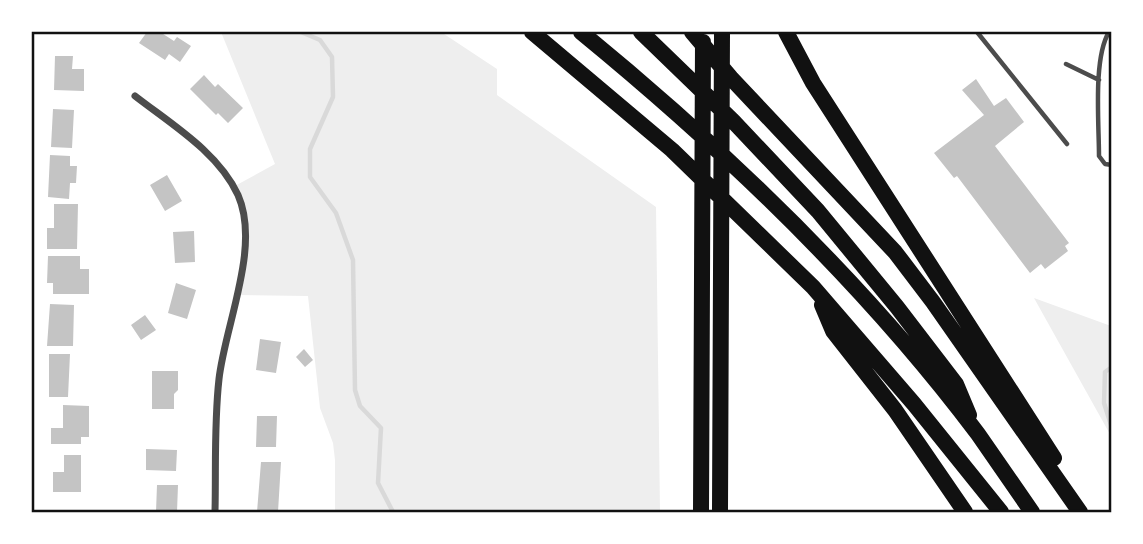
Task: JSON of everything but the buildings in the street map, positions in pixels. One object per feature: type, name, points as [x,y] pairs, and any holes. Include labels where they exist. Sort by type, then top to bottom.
[{"type":"highway","points":[[532,32],[672,150],[813,287],[914,404],[1001,513]]},
{"type":"highway","points":[[581,32],[693,128],[805,237],[885,322],[977,434],[1032,513]]},
{"type":"highway","points":[[641,32],[716,103],[789,180],[880,285],[956,384],[977,434]]},
{"type":"highway","points":[[692,32],[731,78],[895,252],[927,293],[1080,513]]},
{"type":"highway","points":[[701,513],[703,32]]},
{"type":"highway","points":[[720,513],[722,32]]},
{"type":"highway","points":[[786,32],[819,91],[1089,513]]},
{"type":"highway","points":[[813,287],[833,331],[895,410],[965,513]]},
{"type":"street","points":[[135,96],[200,148],[219,167],[233,187],[244,213],[245,247],[218,385],[215,513]]},
{"type":"lane","points":[[977,32],[1067,144]]},
{"type":"lane","points":[[1109,32],[1103,41],[1099,80],[1099,156],[1105,164],[1111,165]]},
{"type":"lane","points":[[1066,64],[1099,80]]},
{"type":"shaded area","points":[[221,32],[441,32],[497,69],[497,95],[656,207],[660,512],[335,512],[333,443],[320,408],[308,296],[237,295],[246,231],[233,187],[275,164]]},
{"type":"shaded area","points":[[1034,298],[1111,326],[1111,436]]},
{"type":"waterway","points":[[301,32],[320,40],[332,57],[333,97],[310,149],[310,177],[336,213],[353,260],[355,390],[360,406],[381,428],[378,483],[393,512]]},
{"type":"waterway","points":[[1112,367],[1105,372],[1104,403],[1112,428]]}]
